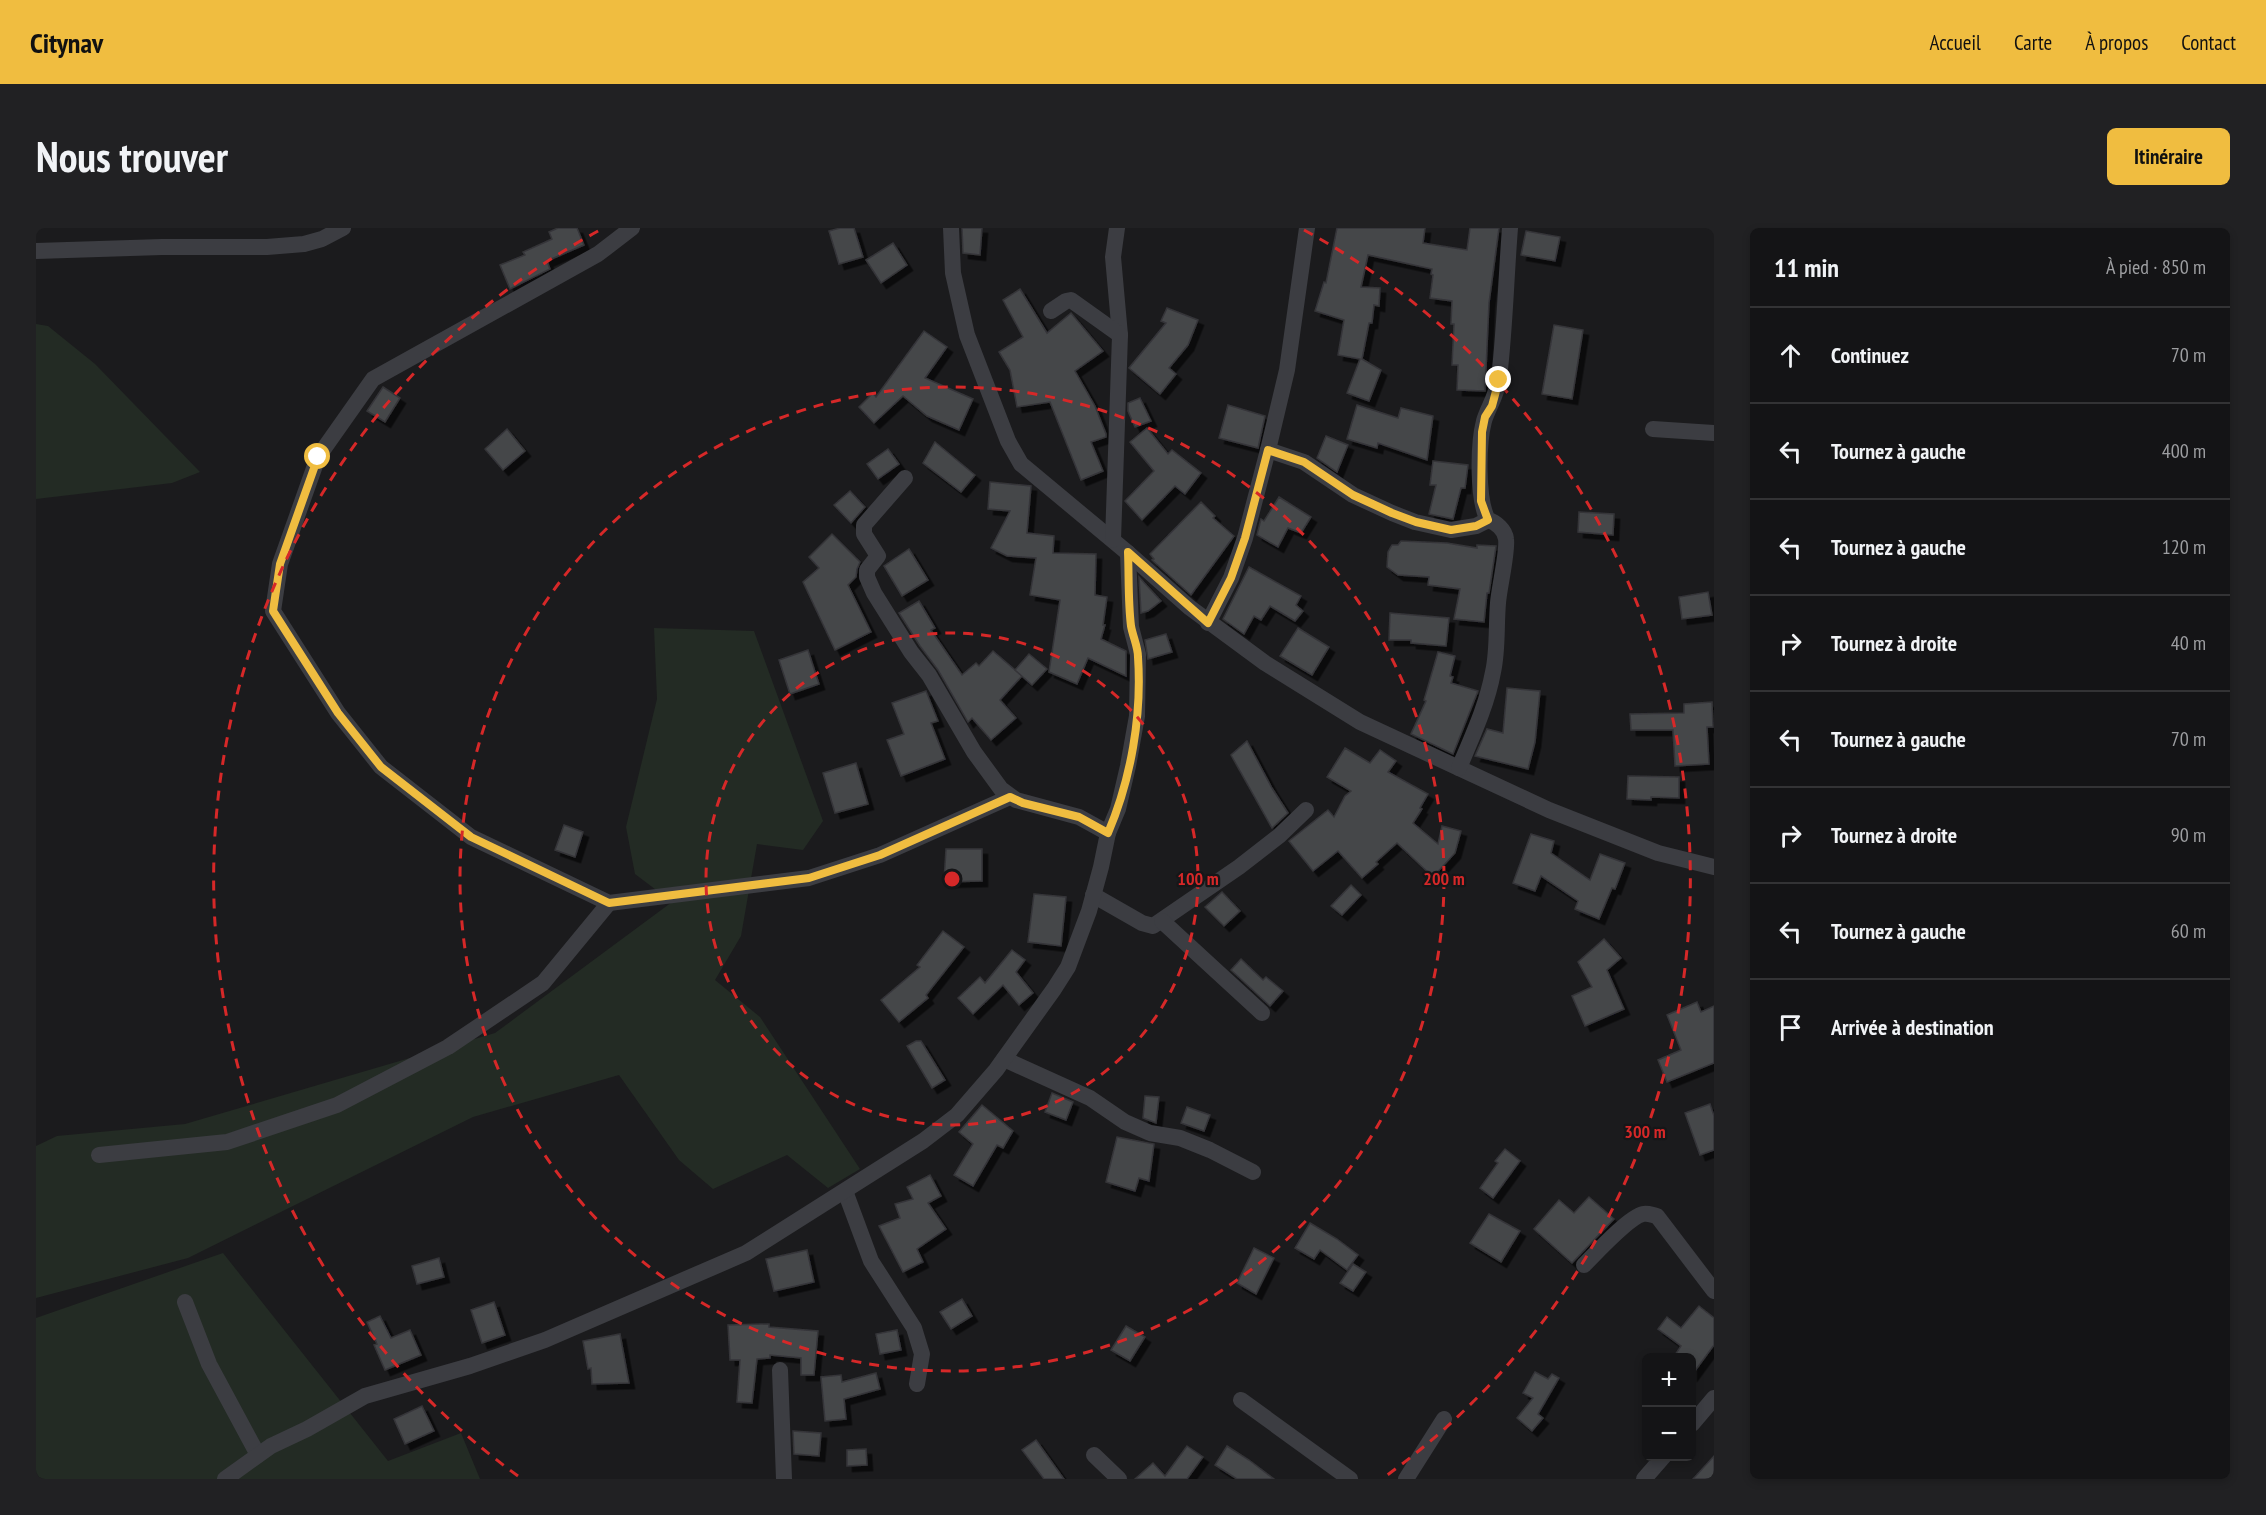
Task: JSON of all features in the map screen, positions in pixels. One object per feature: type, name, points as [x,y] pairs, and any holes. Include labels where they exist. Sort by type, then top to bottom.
[{"type":"street","points":[[36,251],[267,248],[304,244],[322,239],[343,228]]},
{"type":"street","points":[[632,228],[598,254],[373,379],[318,457],[280,564],[273,611],[338,713],[381,767],[471,837],[609,903],[809,878],[880,855],[1010,797]]},
{"type":"street","points":[[951,228],[953,273],[967,335],[995,409],[1016,456],[1028,471],[1128,552],[1208,623],[1265,663],[1360,722],[1549,810],[1658,853],[1714,867]]},
{"type":"street","points":[[1113,540],[1120,335],[1113,257],[1117,228]]},
{"type":"street","points":[[1208,623],[1231,578],[1242,548],[1268,450],[1287,370],[1307,228]]},
{"type":"street","points":[[1488,520],[1481,501],[1482,432],[1485,417],[1492,406],[1499,380],[1510,228]]},
{"type":"street","points":[[1051,310],[1071,300],[1120,335]]},
{"type":"street","points":[[1653,429],[1714,433]]},
{"type":"street","points":[[1268,450],[1304,462],[1353,495],[1416,522],[1451,530],[1476,526],[1488,520],[1495,522],[1506,539],[1498,602],[1494,672],[1485,703],[1459,768]]},
{"type":"street","points":[[905,478],[864,525],[864,534],[878,556],[867,570],[867,577],[874,593],[911,652],[929,675],[974,752],[1001,789],[1010,797],[1023,803],[1079,817],[1108,833]]},
{"type":"street","points":[[225,1479],[285,1438],[307,1429],[365,1396],[470,1366],[545,1340],[746,1253],[923,1141],[957,1115],[1004,1059],[1068,967],[1078,945],[1094,895],[1108,833],[1118,809],[1137,716],[1138,654],[1129,608],[1128,552]]},
{"type":"street","points":[[1094,895],[1142,923],[1153,926],[1279,836],[1306,810]]},
{"type":"street","points":[[99,1155],[227,1142],[337,1105],[448,1047],[543,983],[609,903]]},
{"type":"street","points":[[1162,921],[1262,1013]]},
{"type":"street","points":[[1004,1059],[1090,1098],[1133,1126],[1150,1133],[1180,1138],[1253,1172]]},
{"type":"street","points":[[845,1191],[871,1261],[914,1328],[922,1354],[917,1384]]},
{"type":"street","points":[[1584,1264],[1631,1221],[1640,1214],[1647,1213],[1657,1216],[1714,1291]]},
{"type":"street","points":[[185,1302],[209,1364],[258,1455]]},
{"type":"street","points":[[780,1370],[783,1479]]},
{"type":"street","points":[[1696,1419],[1714,1398]]},
{"type":"street","points":[[1240,1400],[1350,1479]]},
{"type":"street","points":[[1406,1479],[1444,1419]]},
{"type":"street","points":[[1094,1455],[1119,1479]]},
{"type":"street","points":[[1644,1479],[1660,1461]]},
{"type":"shaded area","points":[[36,324],[48,326],[95,364],[200,472],[172,483],[36,499]]},
{"type":"shaded area","points":[[654,628],[754,631],[823,821],[803,850],[757,844],[741,936],[715,980],[760,1017],[860,1169],[828,1188],[787,1155],[713,1189],[679,1160],[619,1075],[473,1117],[188,1258],[36,1298],[36,1146],[57,1136],[185,1124],[495,1033],[672,902],[635,874],[626,827],[657,699]]},
{"type":"shaded area","points":[[223,1253],[388,1461],[461,1433],[480,1479],[36,1479],[36,1318]]},
{"type":"building","points":[[558,228],[577,228],[584,245],[547,261],[550,269],[510,289],[500,265],[525,255],[523,252],[552,239],[549,232]]},
{"type":"building","points":[[854,228],[863,257],[839,264],[829,231]]},
{"type":"building","points":[[962,228],[982,228],[980,255],[963,253]]},
{"type":"building","points":[[1337,228],[1425,228],[1423,243],[1467,250],[1470,228],[1499,228],[1489,303],[1485,391],[1457,390],[1458,365],[1452,365],[1454,324],[1451,324],[1452,301],[1430,298],[1432,269],[1368,255],[1361,287],[1380,288],[1379,306],[1374,305],[1372,323],[1369,323],[1362,359],[1381,370],[1369,401],[1347,393],[1360,359],[1338,355],[1344,320],[1315,311],[1324,282],[1326,283]]},
{"type":"building","points":[[1526,231],[1560,237],[1555,261],[1521,255]]},
{"type":"building","points":[[893,243],[907,265],[881,283],[866,260]]},
{"type":"building","points":[[1020,289],[1047,333],[1071,313],[1103,351],[1075,371],[1095,406],[1106,434],[1106,437],[1091,442],[1103,471],[1081,480],[1050,402],[1017,407],[1010,370],[999,352],[1023,337],[1003,300]]},
{"type":"building","points":[[1167,308],[1198,320],[1188,345],[1169,368],[1176,374],[1160,394],[1129,368],[1166,323],[1161,321]]},
{"type":"building","points":[[1554,325],[1583,330],[1572,399],[1542,394]]},
{"type":"building","points":[[924,331],[947,347],[925,378],[973,399],[959,430],[927,416],[903,396],[874,423],[859,407],[873,393],[876,397]]},
{"type":"building","points":[[383,387],[400,398],[385,422],[367,411]]},
{"type":"building","points":[[1140,398],[1151,421],[1135,427],[1128,411],[1128,403]]},
{"type":"building","points":[[1228,405],[1265,416],[1258,448],[1219,438]]},
{"type":"building","points":[[1357,405],[1398,418],[1401,408],[1433,416],[1427,460],[1378,443],[1377,448],[1347,439]]},
{"type":"building","points":[[1147,428],[1168,454],[1172,450],[1201,473],[1185,494],[1175,486],[1142,520],[1125,501],[1154,471],[1130,442]]},
{"type":"building","points":[[507,429],[525,451],[503,470],[485,449]]},
{"type":"building","points":[[1326,436],[1348,445],[1337,472],[1317,458]]},
{"type":"building","points":[[935,442],[975,475],[961,492],[923,463]]},
{"type":"building","points":[[888,449],[899,464],[878,479],[867,464]]},
{"type":"building","points":[[1433,461],[1468,465],[1465,488],[1461,488],[1453,519],[1429,514],[1436,485],[1430,485]]},
{"type":"building","points":[[990,482],[1031,486],[1027,533],[1054,536],[1053,553],[1096,554],[1095,595],[1107,597],[1103,625],[1105,625],[1101,639],[1126,651],[1126,676],[1088,658],[1077,684],[1049,672],[1060,600],[1030,595],[1036,558],[1007,556],[991,548],[1010,511],[988,509]]},
{"type":"building","points":[[850,491],[865,507],[851,523],[834,505]]},
{"type":"building","points":[[1279,497],[1311,517],[1301,533],[1288,528],[1278,547],[1257,535],[1261,519],[1264,521]]},
{"type":"building","points":[[1201,502],[1215,516],[1213,518],[1234,536],[1191,595],[1152,560],[1154,559],[1150,554]]},
{"type":"building","points":[[1579,512],[1614,514],[1613,535],[1578,532]]},
{"type":"building","points":[[832,534],[860,562],[856,577],[848,585],[871,632],[835,650],[803,582],[819,568],[809,557]]},
{"type":"building","points":[[1401,541],[1447,543],[1477,548],[1477,545],[1496,546],[1484,622],[1454,619],[1460,589],[1428,585],[1429,577],[1398,575],[1387,567],[1388,552],[1392,545],[1398,545]]},
{"type":"building","points":[[909,549],[928,580],[902,596],[884,566]]},
{"type":"building","points":[[1249,567],[1301,596],[1296,605],[1303,611],[1295,621],[1270,606],[1261,620],[1254,616],[1244,634],[1223,619]]},
{"type":"building","points":[[1139,577],[1161,601],[1148,611],[1141,613]]},
{"type":"building","points":[[1708,592],[1712,615],[1682,619],[1679,597]]},
{"type":"building","points":[[919,601],[935,628],[931,630],[962,675],[976,663],[979,666],[993,651],[1022,676],[1000,700],[1016,718],[991,740],[972,718],[968,722],[938,670],[899,613]]},
{"type":"building","points":[[1390,613],[1449,618],[1446,646],[1411,643],[1411,640],[1389,640]]},
{"type":"building","points":[[1298,628],[1329,647],[1312,675],[1280,656]]},
{"type":"building","points":[[1166,634],[1172,652],[1148,659],[1145,640]]},
{"type":"building","points":[[808,650],[819,684],[790,694],[779,660]]},
{"type":"building","points":[[1438,652],[1455,656],[1450,676],[1453,677],[1451,683],[1478,691],[1453,754],[1411,734],[1426,701],[1424,700]]},
{"type":"building","points":[[1029,654],[1047,669],[1032,685],[1015,670]]},
{"type":"building","points":[[1507,688],[1540,691],[1535,742],[1528,769],[1475,756],[1487,729],[1503,733]]},
{"type":"building","points":[[926,691],[938,721],[931,723],[945,759],[901,776],[887,740],[904,734],[892,703]]},
{"type":"building","points":[[1712,702],[1713,727],[1707,727],[1709,764],[1675,766],[1673,730],[1631,730],[1630,714],[1684,713],[1684,704]]},
{"type":"building","points":[[1247,741],[1288,813],[1272,828],[1231,755]]},
{"type":"building","points":[[1345,748],[1370,763],[1380,750],[1396,761],[1388,772],[1428,794],[1413,823],[1438,844],[1442,826],[1461,831],[1455,853],[1433,877],[1397,843],[1362,878],[1338,851],[1313,871],[1289,841],[1328,810],[1334,817],[1345,796],[1351,791],[1327,777]]},
{"type":"building","points":[[856,763],[868,804],[835,813],[823,773]]},
{"type":"building","points":[[1628,776],[1679,777],[1679,798],[1627,799]]},
{"type":"building","points":[[564,825],[583,832],[575,857],[555,850]]},
{"type":"building","points":[[1531,834],[1554,841],[1551,853],[1590,880],[1600,854],[1625,863],[1615,889],[1612,888],[1599,919],[1575,909],[1578,901],[1541,876],[1535,891],[1513,883]]},
{"type":"building","points":[[946,849],[982,849],[982,881],[944,882]]},
{"type":"building","points":[[1351,885],[1361,895],[1342,915],[1331,906]]},
{"type":"building","points":[[1222,892],[1240,911],[1224,926],[1205,907]]},
{"type":"building","points":[[1034,894],[1066,897],[1061,946],[1028,942]]},
{"type":"building","points":[[943,931],[964,947],[926,995],[928,998],[899,1022],[881,1000],[920,967],[917,965]]},
{"type":"building","points":[[1604,939],[1621,958],[1607,970],[1624,1009],[1585,1026],[1572,996],[1592,987],[1578,962]]},
{"type":"building","points":[[1012,950],[1025,960],[1016,972],[1033,993],[1019,1005],[1003,985],[973,1014],[958,998],[980,977],[985,983]]},
{"type":"building","points":[[1241,959],[1263,980],[1266,977],[1283,991],[1270,1006],[1231,970]]},
{"type":"building","points":[[1697,1002],[1701,1012],[1714,1006],[1714,1063],[1667,1082],[1658,1060],[1681,1050],[1667,1015]]},
{"type":"building","points":[[921,1041],[945,1080],[932,1088],[907,1046]]},
{"type":"building","points":[[1052,1093],[1073,1102],[1066,1120],[1045,1112]]},
{"type":"building","points":[[1145,1096],[1159,1097],[1156,1123],[1143,1118]]},
{"type":"building","points":[[1710,1104],[1714,1116],[1714,1150],[1700,1155],[1685,1113]]},
{"type":"building","points":[[982,1105],[1013,1131],[1003,1148],[997,1145],[973,1186],[954,1175],[973,1144],[959,1132]]},
{"type":"building","points":[[1187,1107],[1210,1115],[1204,1131],[1181,1123]]},
{"type":"building","points":[[1117,1137],[1154,1144],[1149,1181],[1139,1178],[1135,1191],[1106,1182]]},
{"type":"building","points":[[1505,1149],[1520,1161],[1493,1198],[1480,1188],[1498,1163],[1495,1161]]},
{"type":"building","points":[[930,1175],[941,1196],[928,1203],[946,1229],[917,1249],[923,1262],[903,1272],[879,1226],[900,1218],[895,1204],[913,1199],[907,1187]]},
{"type":"building","points":[[1589,1197],[1614,1219],[1572,1263],[1534,1229],[1559,1200],[1574,1213]]},
{"type":"building","points":[[1489,1214],[1520,1231],[1501,1262],[1470,1243]]},
{"type":"building","points":[[1310,1223],[1358,1255],[1347,1270],[1320,1250],[1314,1259],[1295,1248]]},
{"type":"building","points":[[1254,1248],[1274,1258],[1256,1294],[1237,1283]]},
{"type":"building","points":[[807,1250],[814,1282],[774,1291],[766,1259]]},
{"type":"building","points":[[439,1258],[444,1277],[417,1284],[412,1266]]},
{"type":"building","points":[[1353,1264],[1366,1272],[1353,1291],[1340,1283]]},
{"type":"building","points":[[962,1299],[972,1316],[951,1329],[940,1312]]},
{"type":"building","points":[[494,1302],[505,1335],[482,1343],[471,1310]]},
{"type":"building","points":[[1699,1306],[1714,1318],[1714,1345],[1696,1370],[1696,1353],[1676,1353],[1681,1346],[1658,1329],[1667,1317],[1681,1328]]},
{"type":"building","points":[[380,1316],[391,1338],[410,1330],[421,1355],[385,1370],[367,1322]]},
{"type":"building","points":[[769,1324],[769,1327],[818,1331],[814,1375],[801,1375],[801,1358],[770,1355],[770,1358],[757,1359],[752,1403],[737,1402],[740,1360],[730,1360],[728,1325]]},
{"type":"building","points":[[1126,1326],[1145,1337],[1130,1361],[1111,1350]]},
{"type":"building","points":[[897,1330],[901,1350],[880,1354],[876,1334]]},
{"type":"building","points":[[620,1334],[629,1383],[592,1384],[591,1368],[588,1369],[583,1341]]},
{"type":"building","points":[[1535,1372],[1548,1379],[1552,1374],[1559,1378],[1538,1414],[1543,1418],[1532,1431],[1517,1418],[1533,1398],[1523,1393]]},
{"type":"building","points":[[876,1373],[880,1389],[844,1399],[846,1419],[825,1421],[821,1377],[841,1375],[842,1382]]},
{"type":"building","points":[[422,1406],[434,1431],[405,1444],[394,1419]]},
{"type":"building","points":[[793,1431],[821,1433],[819,1456],[794,1454]]},
{"type":"building","points":[[1036,1440],[1064,1479],[1044,1479],[1022,1450]]},
{"type":"building","points":[[1187,1446],[1203,1457],[1187,1479],[1135,1479],[1153,1463],[1165,1476]]},
{"type":"building","points":[[1227,1446],[1274,1479],[1237,1479],[1215,1465]]},
{"type":"building","points":[[866,1449],[867,1465],[847,1466],[847,1450]]},
{"type":"building","points":[[1714,1456],[1714,1479],[1693,1479]]},
{"type":"route","points":[[318,457],[280,564],[273,611],[338,713],[381,767],[471,837],[609,903],[809,878],[880,855],[1010,797],[1023,803],[1079,817],[1108,833],[1118,809],[1137,716],[1139,665],[1129,608],[1128,552],[1208,623],[1231,578],[1245,538],[1268,450],[1304,462],[1334,480],[1353,495],[1416,522],[1451,530],[1476,526],[1488,520],[1481,501],[1482,432],[1485,417],[1492,406],[1499,380]]}]
